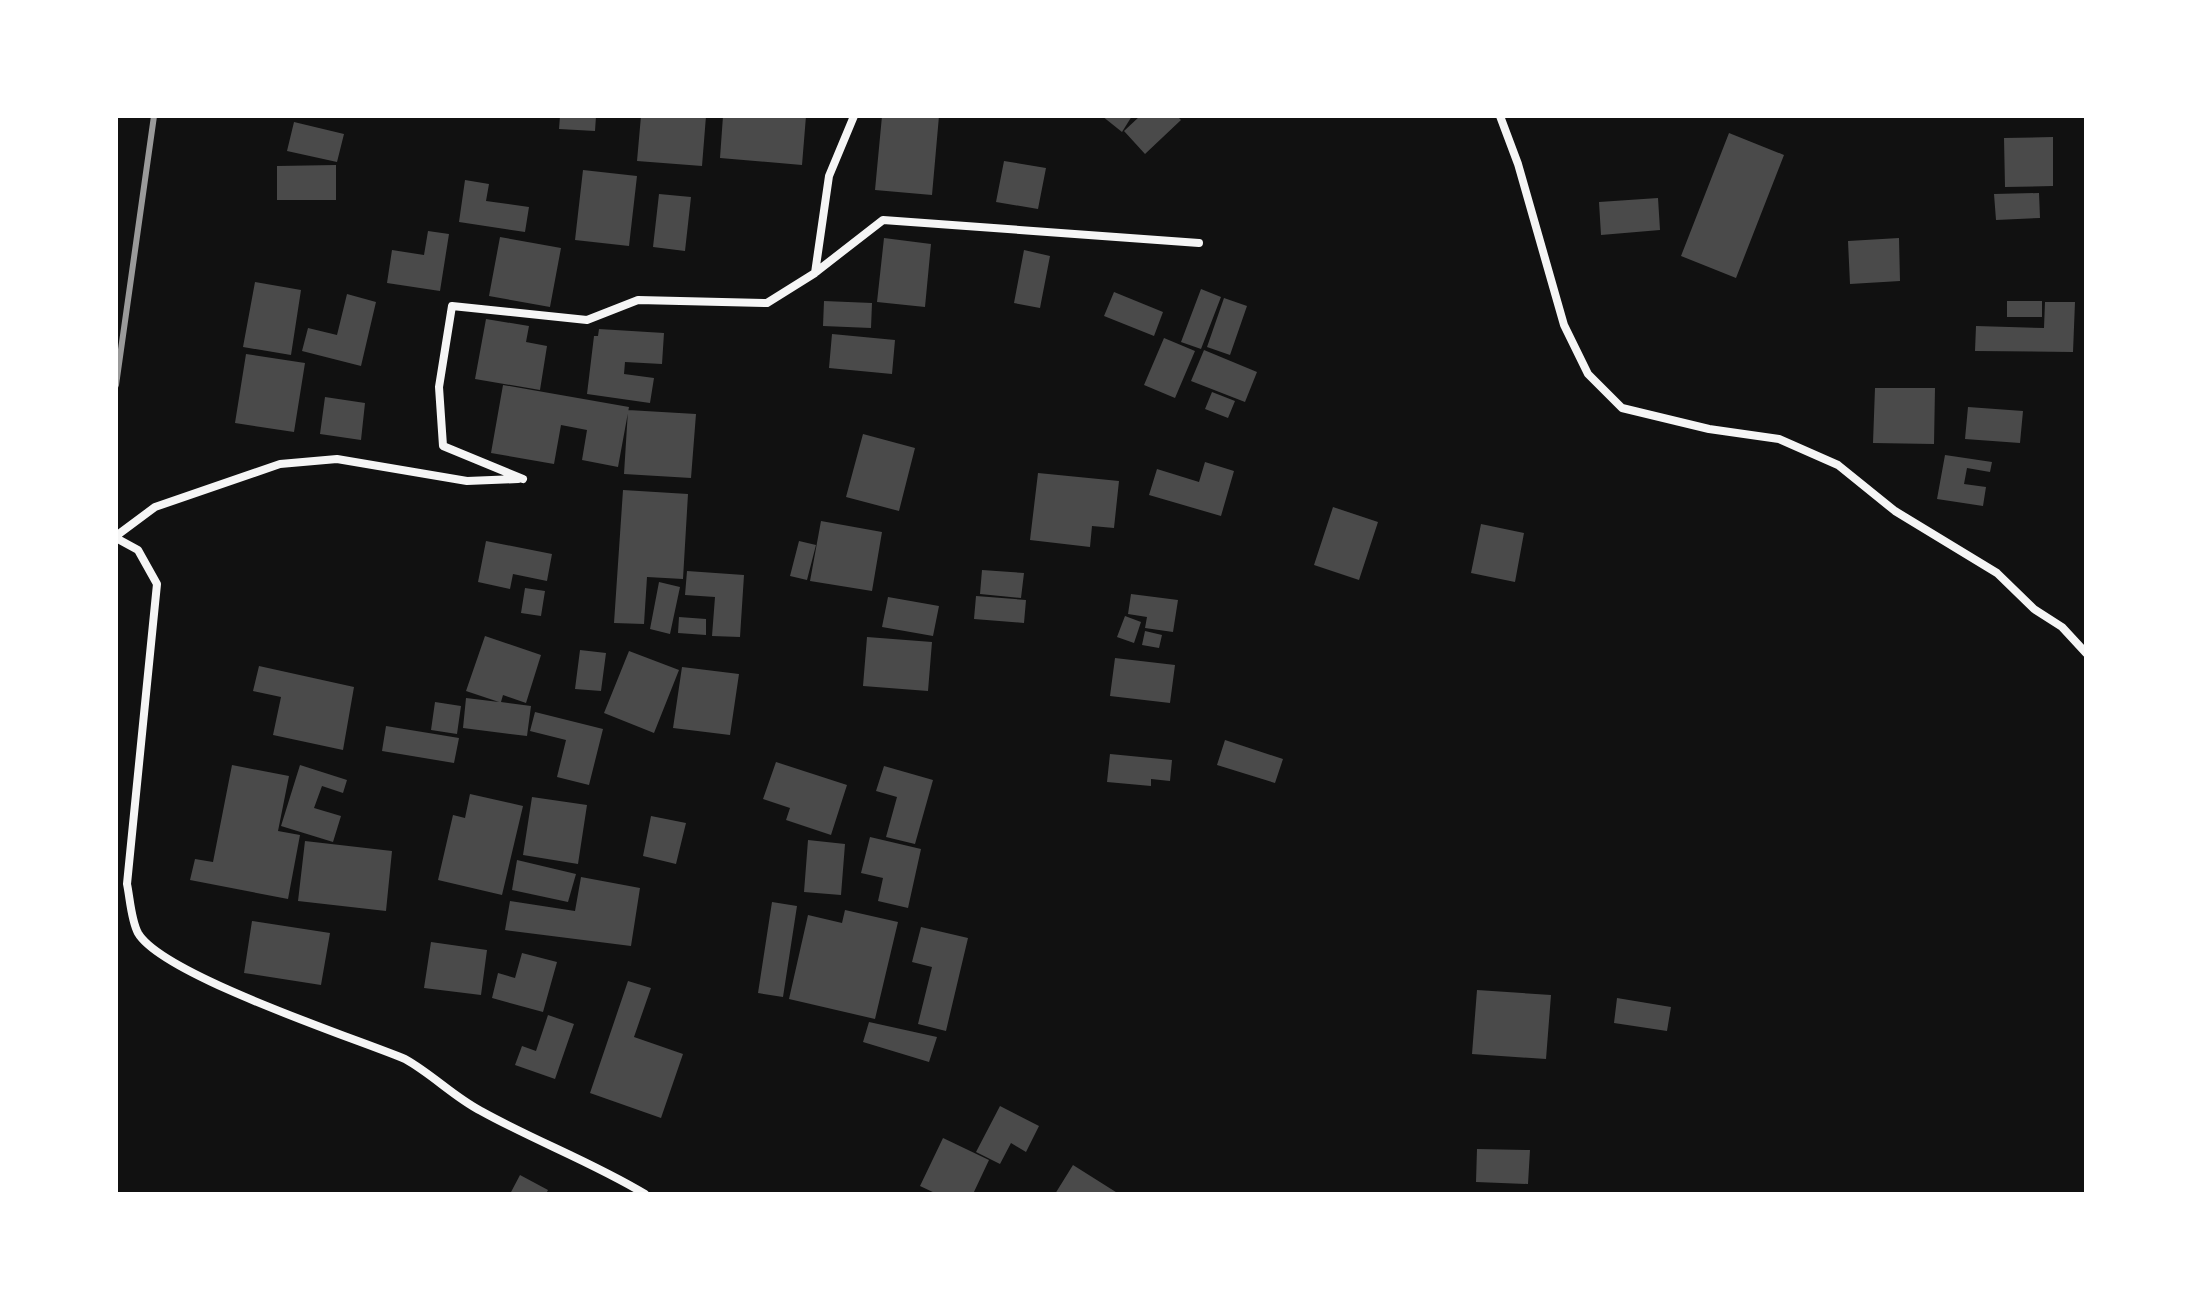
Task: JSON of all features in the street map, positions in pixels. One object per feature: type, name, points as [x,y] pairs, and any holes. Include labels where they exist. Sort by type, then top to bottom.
[{"type":"street","points":[[815,273],[829,176],[854,116]]},
{"type":"street","points":[[1500,116],[1518,164],[1564,325],[1588,374],[1622,408],[1709,429],[1779,439],[1838,465],[1895,511],[1997,573],[2034,609],[2062,627],[2086,653]]},
{"type":"street","points":[[645,1194],[608,1172],[479,1110],[435,1076],[405,1059],[207,980],[165,957],[138,933],[127,884],[157,584],[138,550],[116,537],[155,507],[280,464],[337,459],[467,481],[523,479],[443,446],[439,387],[452,306],[587,320],[638,300],[767,303],[815,273],[883,220],[1199,243]]},
{"type":"building","points":[[560,116],[596,116],[595,131],[559,129]]},
{"type":"building","points":[[641,116],[706,116],[702,166],[637,161]]},
{"type":"building","points":[[723,116],[806,116],[802,165],[720,158]]},
{"type":"building","points":[[882,116],[939,116],[932,195],[875,190]]},
{"type":"building","points":[[1102,116],[1132,116],[1122,132]]},
{"type":"building","points":[[1140,116],[1177,116],[1181,120],[1145,154],[1124,131]]},
{"type":"building","points":[[294,122],[344,134],[337,162],[287,151]]},
{"type":"building","points":[[1729,133],[1784,155],[1736,278],[1681,256]]},
{"type":"building","points":[[2053,137],[2053,186],[2005,187],[2004,138]]},
{"type":"building","points":[[1004,161],[1046,168],[1038,209],[996,202]]},
{"type":"building","points":[[336,165],[336,200],[277,200],[277,166]]},
{"type":"building","points":[[583,170],[637,176],[629,246],[575,240]]},
{"type":"building","points":[[465,180],[489,184],[486,201],[529,207],[525,232],[459,222]]},
{"type":"building","points":[[2039,193],[2040,218],[1996,220],[1994,194]]},
{"type":"building","points":[[659,194],[691,197],[685,251],[653,247]]},
{"type":"building","points":[[1658,198],[1660,230],[1601,235],[1599,202]]},
{"type":"building","points":[[428,231],[449,234],[440,291],[387,283],[392,250],[424,255]]},
{"type":"building","points":[[500,237],[561,248],[550,307],[489,296]]},
{"type":"building","points":[[884,238],[931,244],[925,307],[877,302]]},
{"type":"building","points":[[1899,238],[1900,281],[1850,284],[1848,241]]},
{"type":"building","points":[[1024,250],[1050,256],[1040,308],[1014,303]]},
{"type":"building","points":[[255,282],[301,290],[291,355],[243,347]]},
{"type":"building","points":[[1201,289],[1221,297],[1201,349],[1181,342]]},
{"type":"building","points":[[1114,292],[1163,312],[1154,336],[1104,316]]},
{"type":"building","points":[[347,294],[376,302],[361,366],[302,351],[308,328],[337,335]]},
{"type":"building","points":[[1224,298],[1247,306],[1230,355],[1207,347]]},
{"type":"building","points":[[824,301],[872,303],[871,328],[823,326]]},
{"type":"building","points":[[2007,301],[2042,301],[2042,317],[2007,317]]},
{"type":"building","points":[[2045,302],[2075,302],[2073,352],[1975,351],[1976,326],[2044,328]]},
{"type":"building","points":[[486,319],[529,326],[526,342],[547,346],[540,390],[475,379]]},
{"type":"building","points":[[599,329],[664,333],[662,364],[625,362],[624,374],[654,378],[650,403],[587,394],[594,336],[598,336]]},
{"type":"building","points":[[832,334],[895,340],[892,374],[829,368]]},
{"type":"building","points":[[1164,338],[1195,351],[1175,398],[1144,385]]},
{"type":"building","points":[[1204,350],[1257,372],[1245,402],[1191,381]]},
{"type":"building","points":[[246,354],[305,363],[294,432],[235,423]]},
{"type":"building","points":[[503,385],[629,407],[618,467],[582,460],[587,430],[561,425],[554,464],[491,453]]},
{"type":"building","points":[[1875,388],[1935,388],[1934,444],[1873,443]]},
{"type":"building","points":[[1212,392],[1235,401],[1228,418],[1205,409]]},
{"type":"building","points":[[325,397],[365,403],[361,440],[320,434]]},
{"type":"building","points":[[1968,407],[2023,411],[2020,443],[1965,439]]},
{"type":"building","points":[[628,410],[696,414],[691,478],[624,474]]},
{"type":"building","points":[[863,434],[915,448],[899,511],[846,497]]},
{"type":"building","points":[[1945,455],[1992,462],[1990,472],[1967,468],[1964,484],[1986,487],[1983,506],[1937,499]]},
{"type":"building","points":[[1205,462],[1234,471],[1221,516],[1149,495],[1157,469],[1199,482]]},
{"type":"building","points":[[1038,473],[1119,481],[1114,528],[1092,526],[1090,547],[1030,540]]},
{"type":"building","points":[[623,490],[688,494],[683,579],[647,577],[644,624],[614,623]]},
{"type":"building","points":[[1333,507],[1378,522],[1359,580],[1314,565]]},
{"type":"building","points":[[821,521],[882,532],[872,591],[810,581]]},
{"type":"building","points":[[1481,524],[1524,533],[1515,582],[1471,573]]},
{"type":"building","points":[[486,541],[552,554],[547,581],[513,574],[510,589],[478,582]]},
{"type":"building","points":[[799,541],[816,545],[807,580],[790,576]]},
{"type":"building","points":[[982,570],[1024,573],[1021,598],[980,594]]},
{"type":"building","points":[[687,571],[744,575],[740,637],[712,636],[715,597],[685,595]]},
{"type":"building","points":[[659,582],[680,587],[670,634],[650,629]]},
{"type":"building","points":[[525,588],[545,591],[541,616],[521,613]]},
{"type":"building","points":[[1131,594],[1178,600],[1173,632],[1145,628],[1147,617],[1128,614]]},
{"type":"building","points":[[976,596],[1026,600],[1024,623],[974,619]]},
{"type":"building","points":[[888,597],[939,606],[933,636],[882,627]]},
{"type":"building","points":[[1125,616],[1141,622],[1134,643],[1117,637]]},
{"type":"building","points":[[679,617],[706,619],[706,635],[678,633]]},
{"type":"building","points":[[1145,631],[1162,635],[1159,648],[1142,645]]},
{"type":"building","points":[[485,636],[541,655],[526,703],[503,695],[501,702],[531,706],[527,736],[463,728],[466,698],[499,702],[466,691]]},
{"type":"building","points":[[867,637],[932,642],[928,691],[863,686]]},
{"type":"building","points":[[580,650],[606,653],[601,691],[575,689]]},
{"type":"building","points":[[629,651],[679,670],[654,733],[604,713]]},
{"type":"building","points":[[1115,658],[1175,665],[1170,703],[1110,696]]},
{"type":"building","points":[[259,666],[354,687],[343,750],[273,735],[281,697],[253,691]]},
{"type":"building","points":[[682,667],[739,674],[730,735],[673,728]]},
{"type":"building","points":[[435,702],[461,706],[457,734],[431,730]]},
{"type":"building","points":[[535,712],[603,729],[589,785],[557,777],[566,740],[530,731]]},
{"type":"building","points":[[386,726],[459,738],[454,763],[382,751]]},
{"type":"building","points":[[1225,740],[1283,759],[1275,783],[1217,765]]},
{"type":"building","points":[[1110,754],[1172,760],[1170,781],[1151,779],[1151,786],[1107,782]]},
{"type":"building","points":[[776,762],[847,785],[831,835],[786,820],[790,808],[763,799]]},
{"type":"building","points":[[232,765],[289,776],[278,831],[300,835],[288,899],[190,880],[195,859],[213,862]]},
{"type":"building","points":[[300,765],[347,780],[343,793],[322,786],[314,808],[341,816],[333,842],[281,826]]},
{"type":"building","points":[[884,766],[933,780],[915,844],[886,837],[897,797],[876,791]]},
{"type":"building","points":[[470,794],[523,806],[502,895],[438,880],[453,815],[465,818]]},
{"type":"building","points":[[532,797],[587,805],[578,864],[523,855]]},
{"type":"building","points":[[651,816],[686,823],[676,864],[643,856]]},
{"type":"building","points":[[870,837],[921,849],[908,908],[878,901],[883,878],[861,873]]},
{"type":"building","points":[[808,840],[845,844],[841,895],[804,892]]},
{"type":"building","points":[[305,841],[392,851],[386,911],[298,901]]},
{"type":"building","points":[[517,860],[576,874],[568,902],[512,890]]},
{"type":"building","points":[[581,877],[640,888],[631,946],[505,930],[510,901],[575,911]]},
{"type":"building","points":[[772,902],[797,906],[783,997],[758,993]]},
{"type":"building","points":[[845,910],[898,922],[875,1019],[789,999],[808,915],[842,923]]},
{"type":"building","points":[[252,921],[330,933],[321,985],[244,973]]},
{"type":"building","points":[[921,927],[968,938],[946,1031],[918,1024],[932,967],[912,962]]},
{"type":"building","points":[[431,942],[487,950],[481,995],[424,988]]},
{"type":"building","points":[[522,953],[557,962],[543,1012],[492,998],[498,973],[515,978]]},
{"type":"building","points":[[628,981],[651,988],[634,1037],[683,1054],[661,1118],[590,1093]]},
{"type":"building","points":[[1477,990],[1551,995],[1546,1059],[1472,1054]]},
{"type":"building","points":[[1617,998],[1671,1007],[1667,1031],[1614,1023]]},
{"type":"building","points":[[548,1015],[574,1024],[555,1079],[515,1065],[522,1046],[536,1051]]},
{"type":"building","points":[[869,1022],[937,1037],[929,1062],[863,1042]]},
{"type":"building","points":[[1000,1106],[1039,1126],[1026,1152],[1011,1143],[1000,1164],[976,1152]]},
{"type":"building","points":[[943,1138],[989,1160],[973,1194],[937,1194],[920,1186]]},
{"type":"building","points":[[1477,1149],[1530,1150],[1528,1184],[1476,1182]]},
{"type":"building","points":[[1073,1165],[1119,1194],[1055,1194]]},
{"type":"building","points":[[520,1175],[548,1190],[546,1194],[510,1194]]},
{"type":"railway","points":[[116,385],[154,116]]}]
